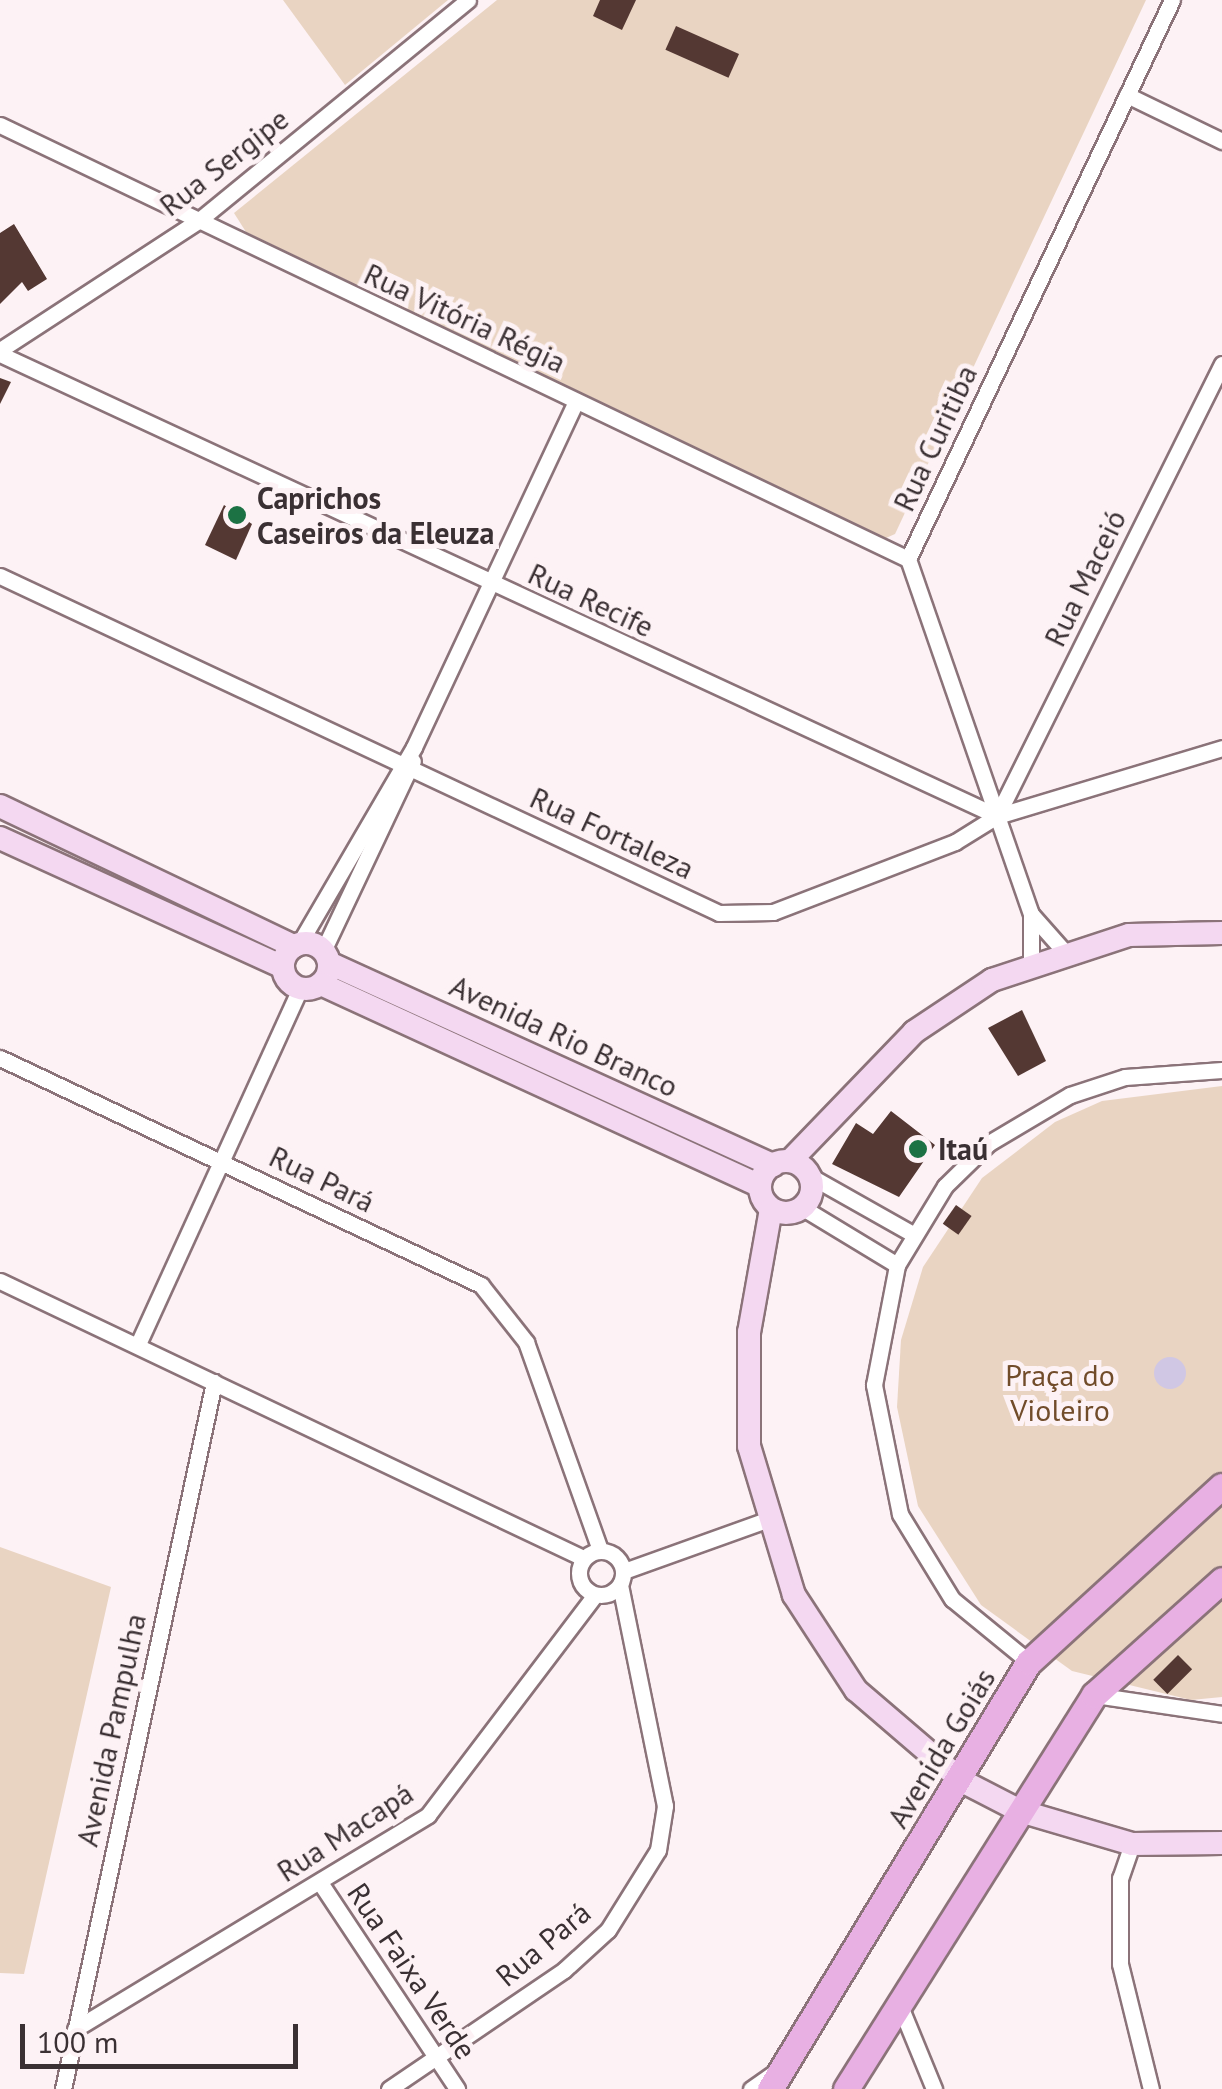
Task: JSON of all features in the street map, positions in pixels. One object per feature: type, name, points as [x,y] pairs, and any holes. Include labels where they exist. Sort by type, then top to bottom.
[{"type":"main road","name":"Avenida Goiás","points":[[770,2089],[962,1781],[1029,1662],[1222,1486]]},
{"type":"main road","points":[[846,2089],[1094,1695],[1222,1580]]},
{"type":"street","name":"Rua Sergipe","points":[[0,352],[198,222],[468,0]]},
{"type":"street","name":"Rua Curitiba","points":[[1030,962],[1030,914],[908,559],[1172,0]]},
{"type":"street","points":[[1127,95],[1222,141]]},
{"type":"street","name":"Rua Vitória Régia","points":[[0,125],[908,559]]},
{"type":"street","name":"Rua Recife","points":[[0,352],[490,584],[997,816]]},
{"type":"street","name":"Rua Maceió","points":[[997,816],[1222,364]]},
{"type":"street","name":"Rua Pará","points":[[138,1344],[222,1161],[319,972],[338,919],[414,747],[576,401]]},
{"type":"street","name":"Rua Fortaleza","points":[[0,576],[719,912],[773,912],[956,842],[997,816],[1222,748]]},
{"type":"street","name":"Rua Pará","points":[[292,952],[406,768]]},
{"type":"street","points":[[0,806],[292,952],[319,972]]},
{"type":"street","points":[[0,838],[292,952],[319,972]]},
{"type":"street","points":[[318,910],[338,919]]},
{"type":"street","name":"Rua Curitiba","points":[[1030,914],[1063,950]]},
{"type":"street","points":[[1222,933],[1128,934],[1063,950],[1030,962],[914,1032],[760,1186],[771,1208],[743,1396],[764,1521],[794,1596],[856,1690],[962,1781],[1020,1811],[1132,1844],[1222,1842]]},
{"type":"street","name":"Avenida Rio Branco","points":[[319,972],[810,1176]]},
{"type":"street","name":"Avenida Rio Branco","points":[[319,972],[760,1186]]},
{"type":"street","name":"Rua Pará","points":[[0,1058],[481,1285],[507,1309],[588,1528],[588,1557],[609,1582],[623,1616],[665,1806],[658,1850],[608,1930],[437,2059],[388,2089]]},
{"type":"street","points":[[1029,1662],[952,1599],[886,1471],[874,1386],[898,1265],[913,1234],[989,1143],[1070,1095],[1124,1076],[1222,1070]]},
{"type":"street","points":[[803,1208],[810,1176],[913,1234]]},
{"type":"street","points":[[771,1208],[803,1208],[898,1265]]},
{"type":"street","points":[[1,1282],[138,1344],[564,1553],[588,1557],[609,1582],[646,1558],[764,1521]]},
{"type":"street","name":"Avenida Pampulha","points":[[62,2089],[214,1382]]},
{"type":"street","name":"Rua Macapá","points":[[75,2029],[321,1884],[428,1814],[581,1610],[609,1582]]},
{"type":"street","points":[[1094,1695],[1222,1714]]},
{"type":"street","points":[[1132,1844],[1120,1878],[1120,1964],[1151,2089]]},
{"type":"street","name":"Rua Faixa Verde","points":[[321,1884],[457,2089]]},
{"type":"street","points":[[900,2006],[934,2089]]},
{"type":"street","points":[[751,2089],[785,2065]]},
{"type":"green space","points":[[283,0],[448,0],[345,85]]},
{"type":"green space","points":[[497,0],[1146,0],[895,534],[886,538],[246,232],[234,213]]},
{"type":"green space","name":"Praça do Violeiro","points":[[1222,1086],[1222,1697],[1191,1700],[1072,1671],[981,1605],[918,1506],[897,1407],[901,1340],[923,1267],[982,1178],[1055,1122],[1102,1101]]},
{"type":"green space","points":[[0,1547],[111,1587],[24,1974],[0,1973]]},
{"type":"shaded area","points":[[1170,1357],[1181,1362],[1186,1373],[1181,1384],[1170,1389],[1159,1384],[1154,1373],[1159,1362]]},
{"type":"building","points":[[600,0],[636,0],[622,30],[593,16]]},
{"type":"building","points":[[676,26],[739,54],[728,78],[665,50]]},
{"type":"building","points":[[14,224],[47,279],[28,291],[22,282],[0,304],[0,233]]},
{"type":"building","points":[[0,378],[11,382],[0,404]]},
{"type":"building","points":[[224,505],[252,524],[236,560],[205,545]]},
{"type":"building","points":[[1022,1010],[1046,1061],[1018,1076],[988,1028]]},
{"type":"building","points":[[891,1111],[935,1145],[899,1197],[832,1164],[856,1123],[873,1134]]},
{"type":"building","points":[[956,1205],[972,1216],[958,1235],[943,1224]]},
{"type":"building","points":[[1178,1655],[1192,1669],[1167,1694],[1153,1680]]},
{"type":"place","name":"Caprichos Caseiros da Eleuza","points":[[237,515]]},
{"type":"place","name":"Itaú","points":[[918,1149]]}]
